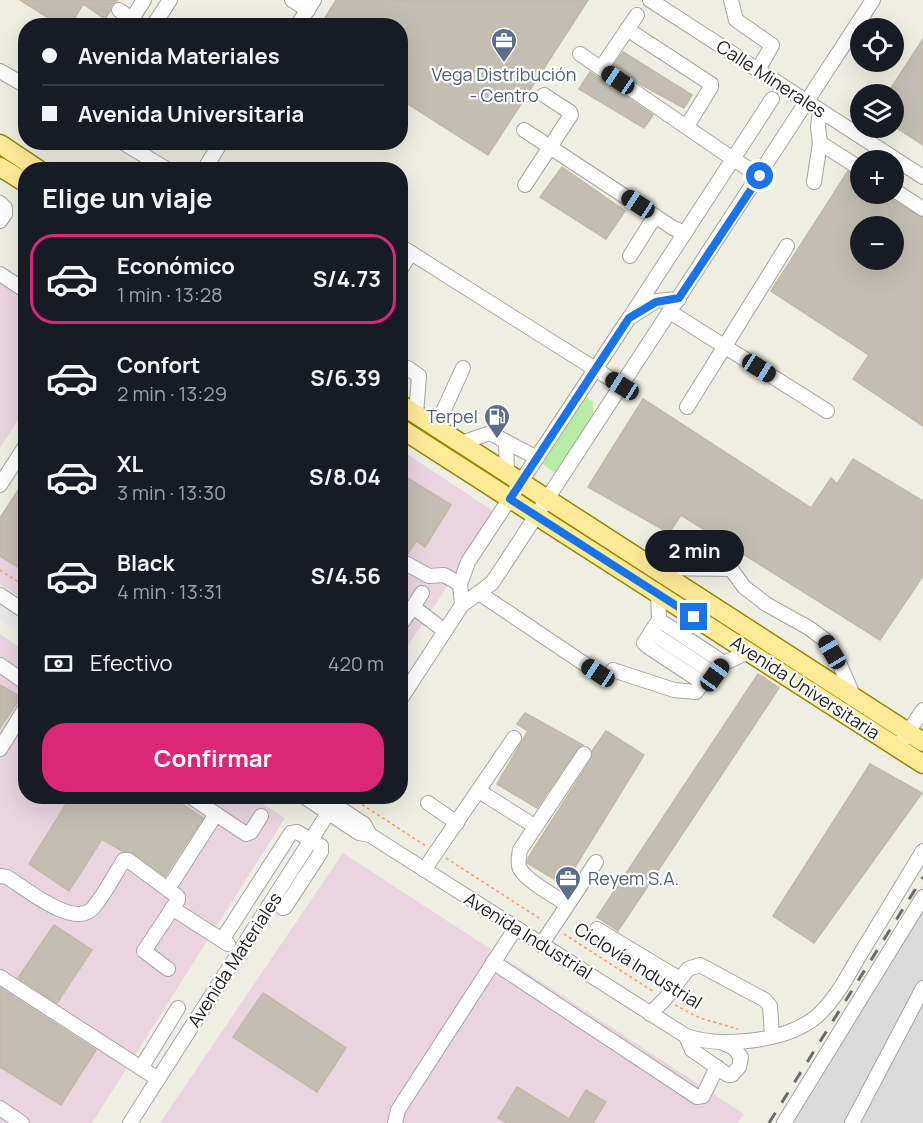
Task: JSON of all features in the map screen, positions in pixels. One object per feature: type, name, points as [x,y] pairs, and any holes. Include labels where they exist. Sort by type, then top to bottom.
[{"type":"main road","points":[[0,144],[27,162]]},
{"type":"main road","points":[[0,166],[18,178]]},
{"type":"main road","points":[[408,409],[915,737]]},
{"type":"main road","name":"Avenida Universitaria","points":[[408,433],[923,764]]},
{"type":"main road","points":[[658,594],[662,573]]},
{"type":"street","points":[[135,18],[144,0]]},
{"type":"street","points":[[158,18],[170,0]]},
{"type":"street","points":[[292,0],[311,5],[302,18]]},
{"type":"street","name":"Calle Minerales","points":[[650,0],[923,177]]},
{"type":"street","points":[[731,0],[735,20],[772,45],[758,70]]},
{"type":"street","points":[[408,688],[462,604],[492,583],[873,0]]},
{"type":"street","points":[[118,10],[127,18]]},
{"type":"street","points":[[601,68],[637,15]]},
{"type":"street","points":[[627,29],[711,84],[687,126]]},
{"type":"street","points":[[580,54],[760,176]]},
{"type":"street","points":[[0,70],[18,81]]},
{"type":"street","points":[[525,185],[571,115],[544,95]]},
{"type":"street","points":[[514,477],[537,458],[772,99]]},
{"type":"street","points":[[814,182],[820,143],[818,127],[820,111]]},
{"type":"street","points":[[524,130],[655,216],[685,233]]},
{"type":"street","points":[[820,143],[850,162]]},
{"type":"street","points":[[135,150],[155,162]]},
{"type":"street","points":[[904,197],[923,209]]},
{"type":"street","points":[[0,203],[5,208],[5,214],[0,221]]},
{"type":"street","points":[[630,256],[655,216]]},
{"type":"street","points":[[687,407],[787,246]]},
{"type":"street","points":[[408,251],[622,386]]},
{"type":"street","points":[[0,274],[18,286]]},
{"type":"street","points":[[629,318],[656,302],[679,298]]},
{"type":"street","points":[[670,312],[827,411]]},
{"type":"street","points":[[408,368],[419,376],[416,414]]},
{"type":"street","points":[[436,427],[463,368]]},
{"type":"street","points":[[461,443],[490,433],[537,458]]},
{"type":"street","points":[[462,604],[460,584],[468,562],[510,499],[514,477],[506,442]]},
{"type":"street","points":[[0,485],[18,457]]},
{"type":"street","points":[[408,565],[429,576],[444,575],[460,584]]},
{"type":"street","points":[[662,573],[689,567],[731,568],[744,587],[766,604],[809,628],[825,640],[840,665],[854,697]]},
{"type":"street","points":[[408,613],[422,593]]},
{"type":"street","points":[[479,593],[598,673]]},
{"type":"street","points":[[658,594],[655,626],[644,643],[703,683],[710,683],[719,669],[749,652]]},
{"type":"street","points":[[0,595],[18,607]]},
{"type":"street","points":[[412,607],[445,631]]},
{"type":"street","points":[[655,626],[719,669]]},
{"type":"street","points":[[0,665],[18,677]]},
{"type":"street","points":[[613,670],[674,690],[696,692],[703,683]]},
{"type":"street","points":[[898,747],[915,737],[923,710]]},
{"type":"street","points":[[0,749],[18,720]]},
{"type":"street","points":[[424,870],[514,738]]},
{"type":"street","points":[[567,904],[525,876],[519,868],[518,860],[520,850],[584,754]]},
{"type":"street","points":[[479,791],[528,822]]},
{"type":"street","points":[[202,804],[246,834],[251,832],[261,816]]},
{"type":"street","points":[[428,804],[457,823]]},
{"type":"street","name":"Avenida Industrial","points":[[334,805],[359,833],[370,835],[686,1036]]},
{"type":"street","name":"Avenida Materiales","points":[[130,1123],[334,805]]},
{"type":"street","points":[[168,889],[216,814]]},
{"type":"street","points":[[222,940],[291,833],[297,832],[312,839],[322,849],[310,870],[285,908],[273,900]]},
{"type":"street","points":[[686,1036],[697,1040],[718,1042],[772,1036],[803,1026],[816,1017],[840,989],[923,851]]},
{"type":"street","points":[[0,876],[7,877],[63,911],[75,915],[86,914],[93,908],[125,859],[178,897],[144,951],[168,969]]},
{"type":"street","points":[[297,862],[310,870]]},
{"type":"street","points":[[541,945],[596,862]]},
{"type":"street","points":[[784,1123],[923,897]]},
{"type":"street","points":[[172,908],[239,952]]},
{"type":"street","points":[[597,928],[680,979]]},
{"type":"street","points":[[395,1123],[398,1110],[515,929]]},
{"type":"street","points":[[493,962],[697,1097],[703,1096],[717,1067]]},
{"type":"street","points":[[650,1014],[688,969],[700,965],[765,999],[770,1006],[772,1036]]},
{"type":"street","points":[[0,977],[158,1079]]},
{"type":"street","points":[[852,1123],[921,997]]},
{"type":"street","points":[[141,1068],[178,1008]]},
{"type":"street","points":[[686,1036],[692,1050],[728,1075],[732,1075],[741,1062],[739,1053],[734,1048],[718,1042]]},
{"type":"street","points":[[0,1108],[22,1123]]},
{"type":"path","points":[[0,570],[18,582]]},
{"type":"path","name":"Ciclovía Industrial","points":[[362,804],[665,999],[700,1018],[742,1029]]},
{"type":"shaded area","points":[[0,278],[18,288],[18,420],[0,448]]},
{"type":"shaded area","points":[[408,455],[496,513],[408,645]]},
{"type":"shaded area","points":[[18,497],[18,596],[0,584],[0,525]]},
{"type":"shaded area","points":[[0,595],[18,607],[18,631],[0,619]]},
{"type":"shaded area","points":[[0,634],[18,646],[18,804],[262,804],[285,818],[92,1123],[0,1123]]},
{"type":"shaded area","points":[[343,853],[744,1114],[738,1123],[160,1123]]},
{"type":"shaded area","points":[[923,887],[923,1123],[775,1123]]},
{"type":"green space","points":[[586,397],[593,402],[593,419],[557,474],[541,463]]},
{"type":"building","points":[[20,0],[118,0],[111,5],[106,18],[83,4],[75,18],[48,18]]},
{"type":"building","points":[[336,0],[588,0],[488,155],[408,104],[408,18],[325,18]]},
{"type":"building","points":[[923,39],[923,145],[904,133],[904,84],[894,84],[901,72],[904,72],[904,68]]},
{"type":"building","points":[[623,52],[692,95],[684,108],[613,66]]},
{"type":"building","points":[[590,72],[653,115],[644,128],[579,89]]},
{"type":"building","points":[[562,167],[625,211],[606,239],[540,197]]},
{"type":"building","points":[[848,171],[850,172],[850,204],[899,204],[923,218],[923,426],[853,379],[869,355],[771,291]]},
{"type":"building","points":[[643,399],[811,508],[831,478],[837,484],[853,459],[923,501],[923,576],[880,640],[681,515],[669,533],[588,487]]},
{"type":"building","points":[[408,478],[451,505],[425,547],[416,541],[408,553]]},
{"type":"building","points":[[18,490],[18,567],[0,556],[0,518]]},
{"type":"building","points":[[758,674],[779,688],[618,931],[597,917]]},
{"type":"building","points":[[0,685],[18,695],[18,701],[0,728]]},
{"type":"building","points":[[525,713],[583,745],[577,749],[537,808],[497,784],[528,731],[517,724]]},
{"type":"building","points":[[606,731],[644,755],[564,885],[527,863],[528,858],[591,759],[592,751]]},
{"type":"building","points":[[870,764],[922,793],[814,943],[773,916]]},
{"type":"building","points":[[66,804],[182,804],[203,818],[165,876],[133,853],[122,851],[102,839],[69,891],[29,864]]},
{"type":"building","points":[[54,925],[92,950],[57,1003],[18,978]]},
{"type":"building","points":[[0,988],[96,1050],[61,1105],[0,1067]]},
{"type":"building","points":[[263,993],[346,1048],[317,1092],[233,1037]]},
{"type":"building","points":[[517,1087],[569,1119],[586,1090],[606,1102],[593,1123],[507,1123],[498,1118]]},
{"type":"railway","points":[[769,1123],[923,877]]},
{"type":"place","name":"Vega Distribución - Centro","points":[[504,64]]},
{"type":"place","name":"Terpel","points":[[497,440]]},
{"type":"place","name":"Reyem S.A.","points":[[568,902]]},
{"type":"route","points":[[694,617],[510,499],[629,318],[656,302],[679,298],[760,176]]}]
